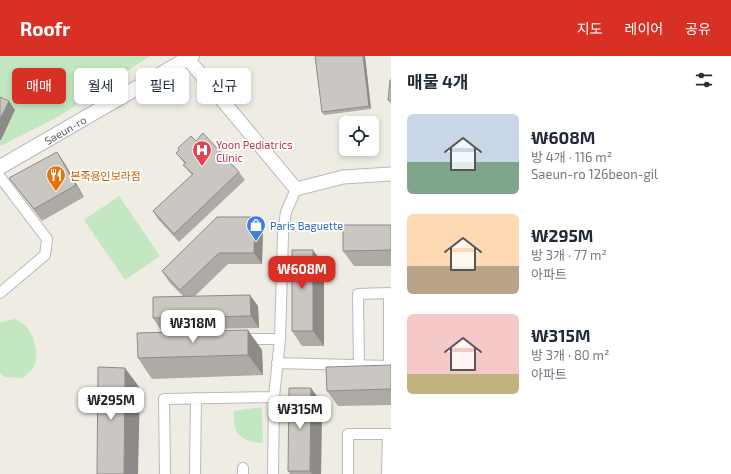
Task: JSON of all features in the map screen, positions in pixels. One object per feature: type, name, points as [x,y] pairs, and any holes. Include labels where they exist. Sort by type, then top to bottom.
[{"type":"main road","name":"Saeun-ro","points":[[0,167],[190,57]]},
{"type":"street","points":[[190,57],[296,189]]},
{"type":"street","points":[[296,189],[343,177],[391,174]]},
{"type":"street","points":[[0,177],[47,239],[45,255],[0,293]]},
{"type":"street","points":[[273,474],[274,397],[280,339],[283,234],[286,212],[296,189]]},
{"type":"street","points":[[277,363],[359,366],[389,366],[390,293],[358,294],[359,366]]},
{"type":"street","points":[[233,339],[280,339]]},
{"type":"street","points":[[165,474],[164,398],[274,397]]},
{"type":"street","points":[[195,474],[196,398]]},
{"type":"street","points":[[348,474],[348,434],[390,434],[387,474]]},
{"type":"green space","points":[[0,56],[150,56],[128,71],[128,68],[74,68],[74,104],[78,104],[61,115],[0,146]]},
{"type":"green space","points":[[119,196],[160,256],[125,280],[84,220]]},
{"type":"green space","points":[[15,319],[27,327],[33,337],[36,347],[34,366],[23,378],[5,377],[0,373],[0,323]]},
{"type":"green space","points":[[262,407],[263,443],[248,441],[236,431],[234,425],[234,411]]},
{"type":"building","points":[[315,56],[363,56],[369,106],[322,112]]},
{"type":"building","points":[[390,80],[391,100],[388,100]]},
{"type":"building","points":[[0,97],[9,101],[0,119]]},
{"type":"building","points":[[203,133],[239,172],[174,234],[153,211],[193,174],[183,165],[186,163],[176,153],[179,150],[178,148],[191,136],[196,141]]},
{"type":"building","points":[[57,152],[76,185],[34,209],[9,178]]},
{"type":"building","points":[[217,217],[255,217],[254,253],[219,253],[180,290],[162,271]]},
{"type":"building","points":[[343,225],[391,225],[391,250],[343,251]]},
{"type":"building","points":[[292,250],[313,250],[313,331],[292,331]]},
{"type":"building","points":[[250,295],[251,316],[153,318],[153,297]]},
{"type":"building","points":[[248,330],[248,355],[138,358],[137,333]]},
{"type":"building","points":[[391,365],[391,389],[327,391],[326,367]]},
{"type":"building","points":[[98,367],[125,368],[124,474],[97,474]]},
{"type":"building","points":[[289,388],[311,388],[310,471],[288,471]]},
{"type":"place","name":"Yoon Pediatrics Clinic","points":[[202,167]]},
{"type":"place","name":"본죽용인보라점","points":[[56,192]]},
{"type":"place","name":"Paris Baguette","points":[[256,242]]}]
